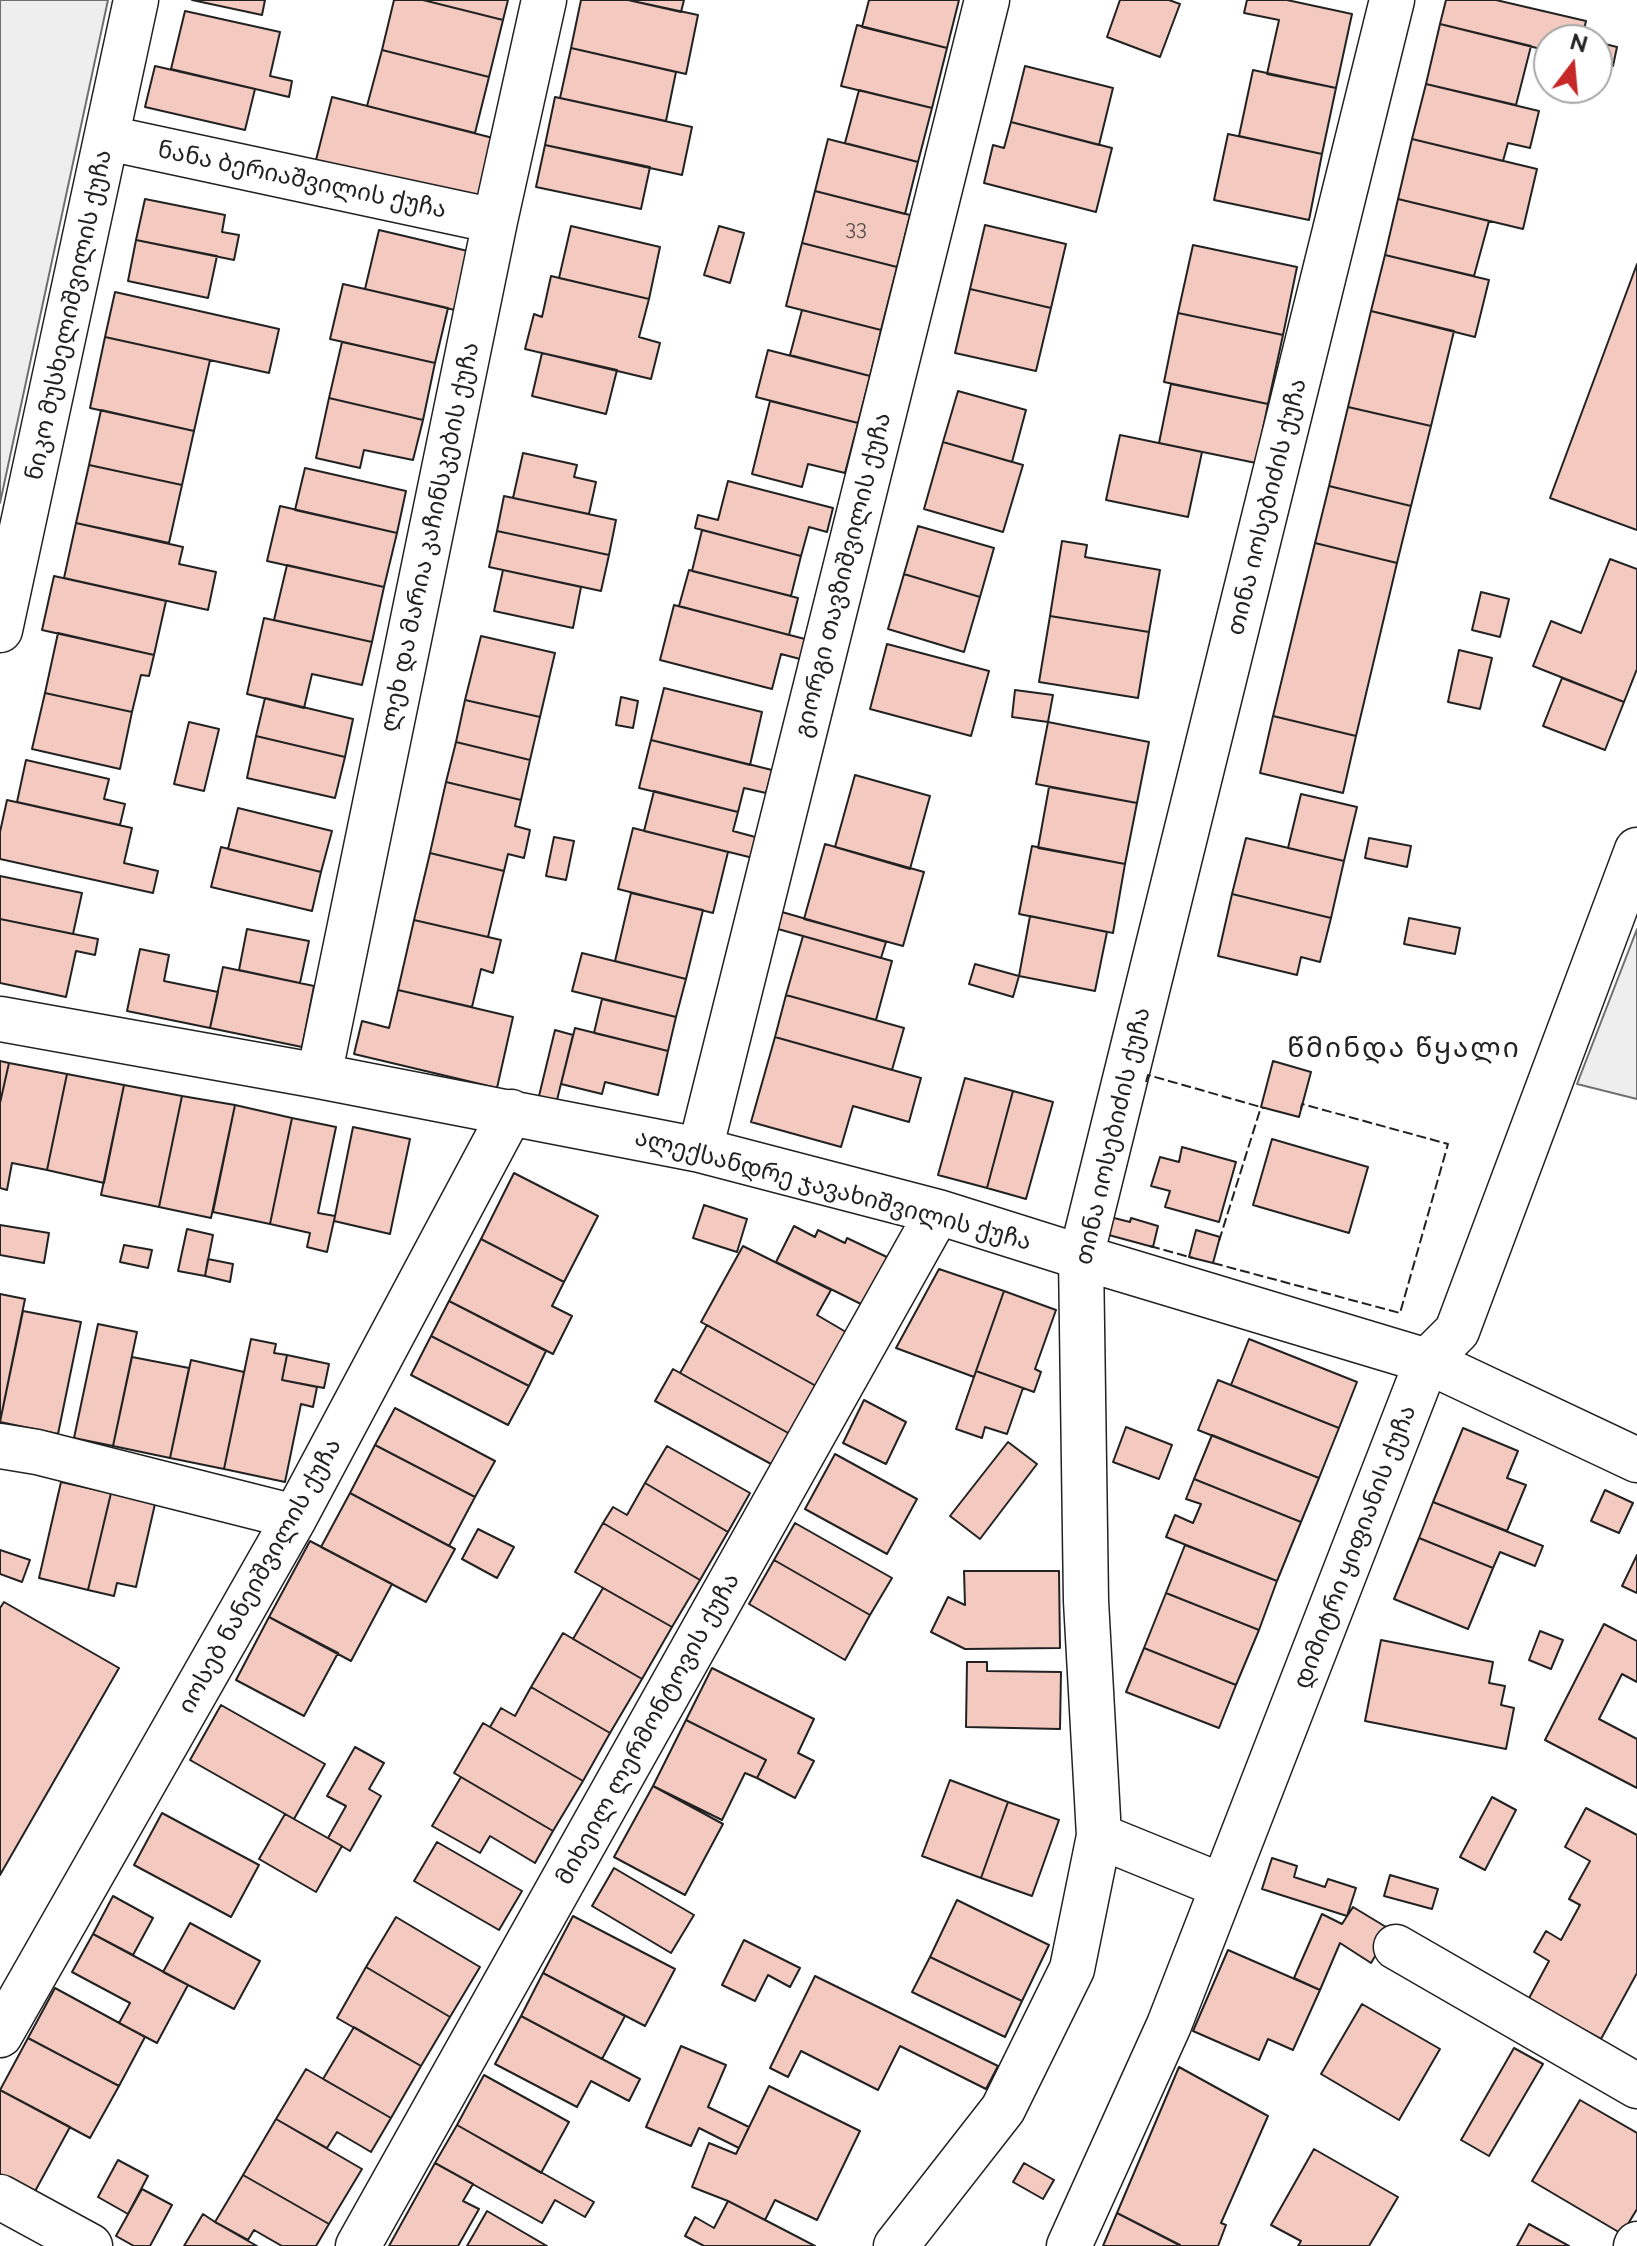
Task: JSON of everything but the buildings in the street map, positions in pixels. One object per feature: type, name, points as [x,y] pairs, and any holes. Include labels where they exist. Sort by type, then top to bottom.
[{"type":"street","name":"ნიკო მუსხელიშვილის ქუჩა","points":[[0,630],[136,0]]},
{"type":"street","name":"ლეხ და მარია კაჩინსკების ქუჩა","points":[[319,1076],[495,221],[544,0]]},
{"type":"street","name":"გიორგი თავზიშვილის ქუჩა","points":[[700,1150],[987,0]]},
{"type":"street","name":"თინა იოსებიძის ქუჩა","points":[[896,2246],[1003,2109],[1072,1969],[1099,1836],[1086,1601],[1081,1257],[1392,0]]},
{"type":"street","name":"ნანა ბერიაშვილის ქუჩა","points":[[108,138],[495,221]]},
{"type":"street","name":"დიმიტრი ყიფიანის ქუჩა","points":[[1069,2246],[1169,2025],[1427,1361],[1457,1331],[1637,850]]},
{"type":"street","name":"ალექსანდრე ჯავახიშვილის ქუჩა","points":[[0,1019],[319,1076],[700,1150],[938,1212],[1427,1361],[1637,1460]]},
{"type":"street","name":"იოსებ ნანეიშვილის ქუჩა","points":[[0,2035],[295,1517],[511,1112]]},
{"type":"street","name":"მიხეილ ლერმონტოვის ქუჩა","points":[[358,2246],[938,1212]]},
{"type":"street","points":[[0,1446],[37,1452],[295,1517]]},
{"type":"street","points":[[1099,1836],[1222,1886]]},
{"type":"street","points":[[1396,1947],[1637,2086]]},
{"type":"street","points":[[0,2197],[90,2246]]},
{"type":"shaded area","points":[[0,0],[108,0],[0,503]]},
{"type":"shaded area","points":[[1637,929],[1637,1099],[1577,1084]]},
{"type":"fence","points":[[1146,1082],[1148,1075],[1264,1108]]},
{"type":"fence","points":[[1213,1263],[1400,1313],[1448,1144],[1302,1104],[1301,1109]]},
{"type":"fence","points":[[1219,1241],[1261,1107]]},
{"type":"fence","points":[[1150,1246],[1193,1258]]},
{"type":"district","name":"წმინდა წყალი","points":[[1404,1049]]}]
